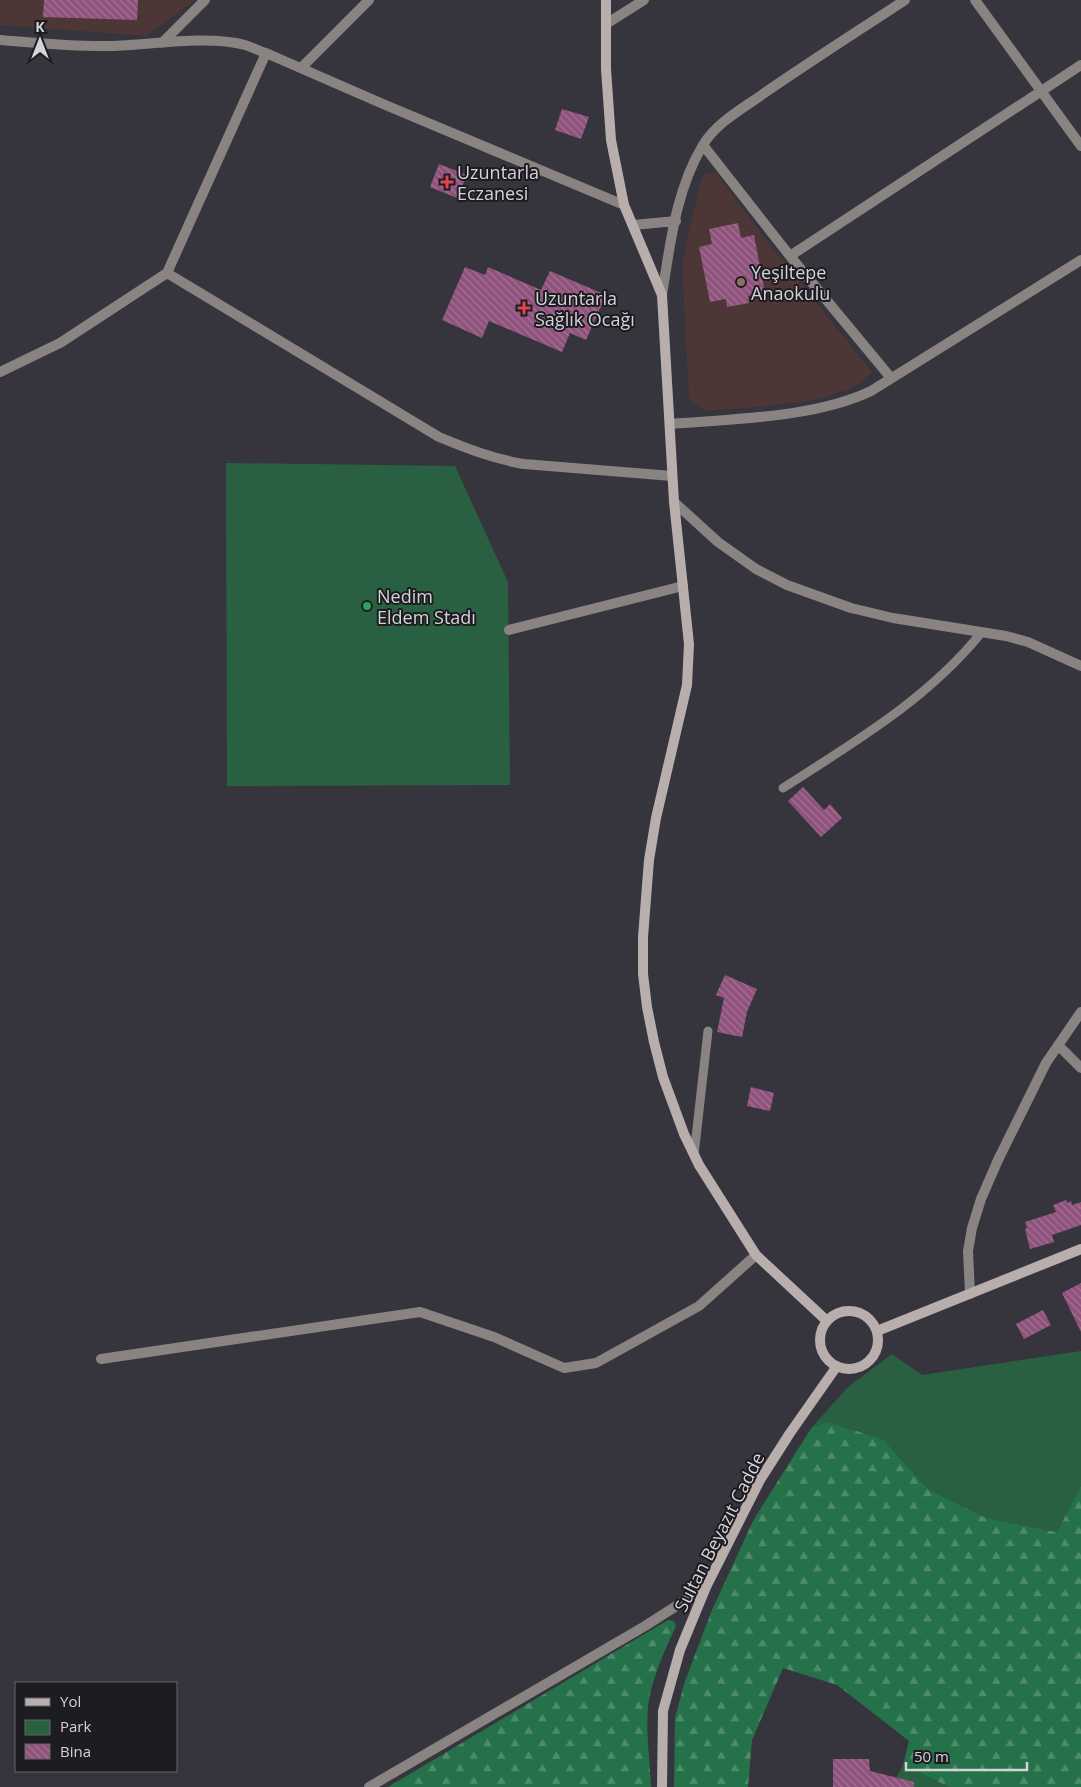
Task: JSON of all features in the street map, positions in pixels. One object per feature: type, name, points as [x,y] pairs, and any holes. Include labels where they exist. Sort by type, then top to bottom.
[{"type":"street","points":[[162,43],[205,0]]},
{"type":"street","points":[[301,68],[369,0]]},
{"type":"street","points":[[606,0],[606,87],[611,140],[624,205],[662,295]]},
{"type":"street","points":[[606,24],[644,0]]},
{"type":"street","points":[[827,1321],[756,1256],[694,1155],[684,1134],[664,1077],[647,1007],[643,974],[643,937],[649,860],[656,818],[688,677],[689,644],[674,502],[662,295],[676,221],[686,181],[703,145],[713,132],[796,71],[905,0]]},
{"type":"street","points":[[975,0],[1081,146]]},
{"type":"street","points":[[0,40],[110,46],[226,42],[246,45],[624,205]]},
{"type":"street","points":[[0,372],[60,343],[167,273],[266,53]]},
{"type":"street","points":[[790,256],[1081,65]]},
{"type":"street","points":[[703,145],[790,256],[891,378]]},
{"type":"street","points":[[633,225],[676,221]]},
{"type":"street","points":[[670,424],[746,418],[820,408],[857,398],[1081,260]]},
{"type":"street","points":[[167,273],[439,437],[474,452],[524,464],[672,476]]},
{"type":"street","points":[[674,502],[718,542],[756,569],[787,585],[851,608],[893,618],[1006,636],[1028,642],[1081,666]]},
{"type":"street","points":[[509,630],[683,586]]},
{"type":"street","points":[[970,1294],[968,1251],[972,1228],[981,1199],[1046,1063],[1081,1012]]},
{"type":"street","points":[[1058,1045],[1081,1068]]},
{"type":"street","points":[[877,1331],[1081,1249]]},
{"type":"street","points":[[100,1359],[420,1312],[494,1337],[564,1368],[596,1363],[699,1306],[756,1256]]},
{"type":"street","points":[[845,1311],[864,1315],[872,1322],[877,1331],[876,1349],[872,1358],[856,1368],[847,1369],[830,1362],[821,1346],[822,1328],[835,1314],[845,1311]]},
{"type":"street","name":"Sultan Beyazıt Cadde","points":[[662,1787],[663,1711],[680,1650],[706,1587],[760,1480],[837,1366]]},
{"type":"street","points":[[368,1787],[645,1626],[706,1587]]},
{"type":"lane","points":[[783,788],[899,711],[964,654],[981,633]]},
{"type":"lane","points":[[694,1155],[708,1031]]},
{"type":"shaded area","points":[[0,0],[195,0],[146,36],[0,25]]},
{"type":"shaded area","name":"Yeşiltepe Anaokulu","points":[[715,172],[771,246],[872,372],[860,383],[849,389],[814,400],[757,407],[706,411],[689,399],[682,263],[700,184],[704,174]]},
{"type":"green space","name":"Nedim Eldem Stadı","points":[[226,463],[455,466],[508,582],[510,785],[227,786]]},
{"type":"green space","points":[[1081,1351],[1081,1485],[1057,1532],[986,1518],[928,1489],[883,1439],[827,1422],[812,1427],[848,1387],[892,1354],[922,1375]]},
{"type":"green space","points":[[827,1422],[883,1439],[928,1489],[986,1518],[1057,1532],[1081,1485],[1081,1787],[949,1787],[903,1765],[909,1741],[837,1685],[783,1668],[752,1740],[748,1787],[674,1787],[675,1718],[685,1681],[712,1610],[754,1519],[812,1427]]},
{"type":"green space","points":[[668,1620],[674,1621],[676,1626],[658,1668],[648,1705],[647,1728],[651,1787],[388,1787]]},
{"type":"green space","points":[[903,1765],[949,1787],[894,1787],[896,1778]]},
{"type":"building","points":[[44,0],[138,0],[137,20],[43,17]]},
{"type":"building","points":[[562,109],[589,117],[581,139],[555,130]]},
{"type":"building","points":[[439,164],[467,175],[457,198],[430,187]]},
{"type":"building","points":[[738,223],[741,238],[754,235],[765,293],[748,296],[749,303],[727,307],[726,299],[710,302],[699,247],[712,244],[709,229]]},
{"type":"building","name":"Uzuntarla Sağlık Ocağı","points":[[465,267],[485,275],[488,267],[541,290],[550,271],[606,295],[586,340],[570,333],[562,352],[489,321],[482,338],[442,320]]},
{"type":"building","points":[[803,787],[824,810],[830,804],[842,818],[821,837],[788,801]]},
{"type":"building","points":[[725,975],[757,989],[747,1012],[742,1037],[717,1032],[724,998],[716,995]]},
{"type":"building","points":[[751,1087],[774,1093],[770,1111],[747,1106]]},
{"type":"building","points":[[1066,1200],[1067,1203],[1071,1201],[1072,1205],[1081,1202],[1081,1225],[1052,1235],[1054,1242],[1030,1249],[1025,1222],[1056,1212],[1053,1205]]},
{"type":"building","points":[[1081,1283],[1081,1332],[1062,1293]]},
{"type":"building","points":[[1043,1310],[1051,1325],[1024,1339],[1016,1324]]},
{"type":"building","points":[[833,1759],[869,1759],[870,1771],[914,1782],[914,1787],[833,1787]]},
{"type":"place","name":"Uzuntarla Eczanesi","points":[[447,182]]},
{"type":"place","name":"Yeşiltepe Anaokulu","points":[[741,282]]},
{"type":"place","name":"Uzuntarla Sağlık Ocağı","points":[[524,308]]},
{"type":"place","name":"Nedim Eldem Stadı","points":[[367,606]]}]
